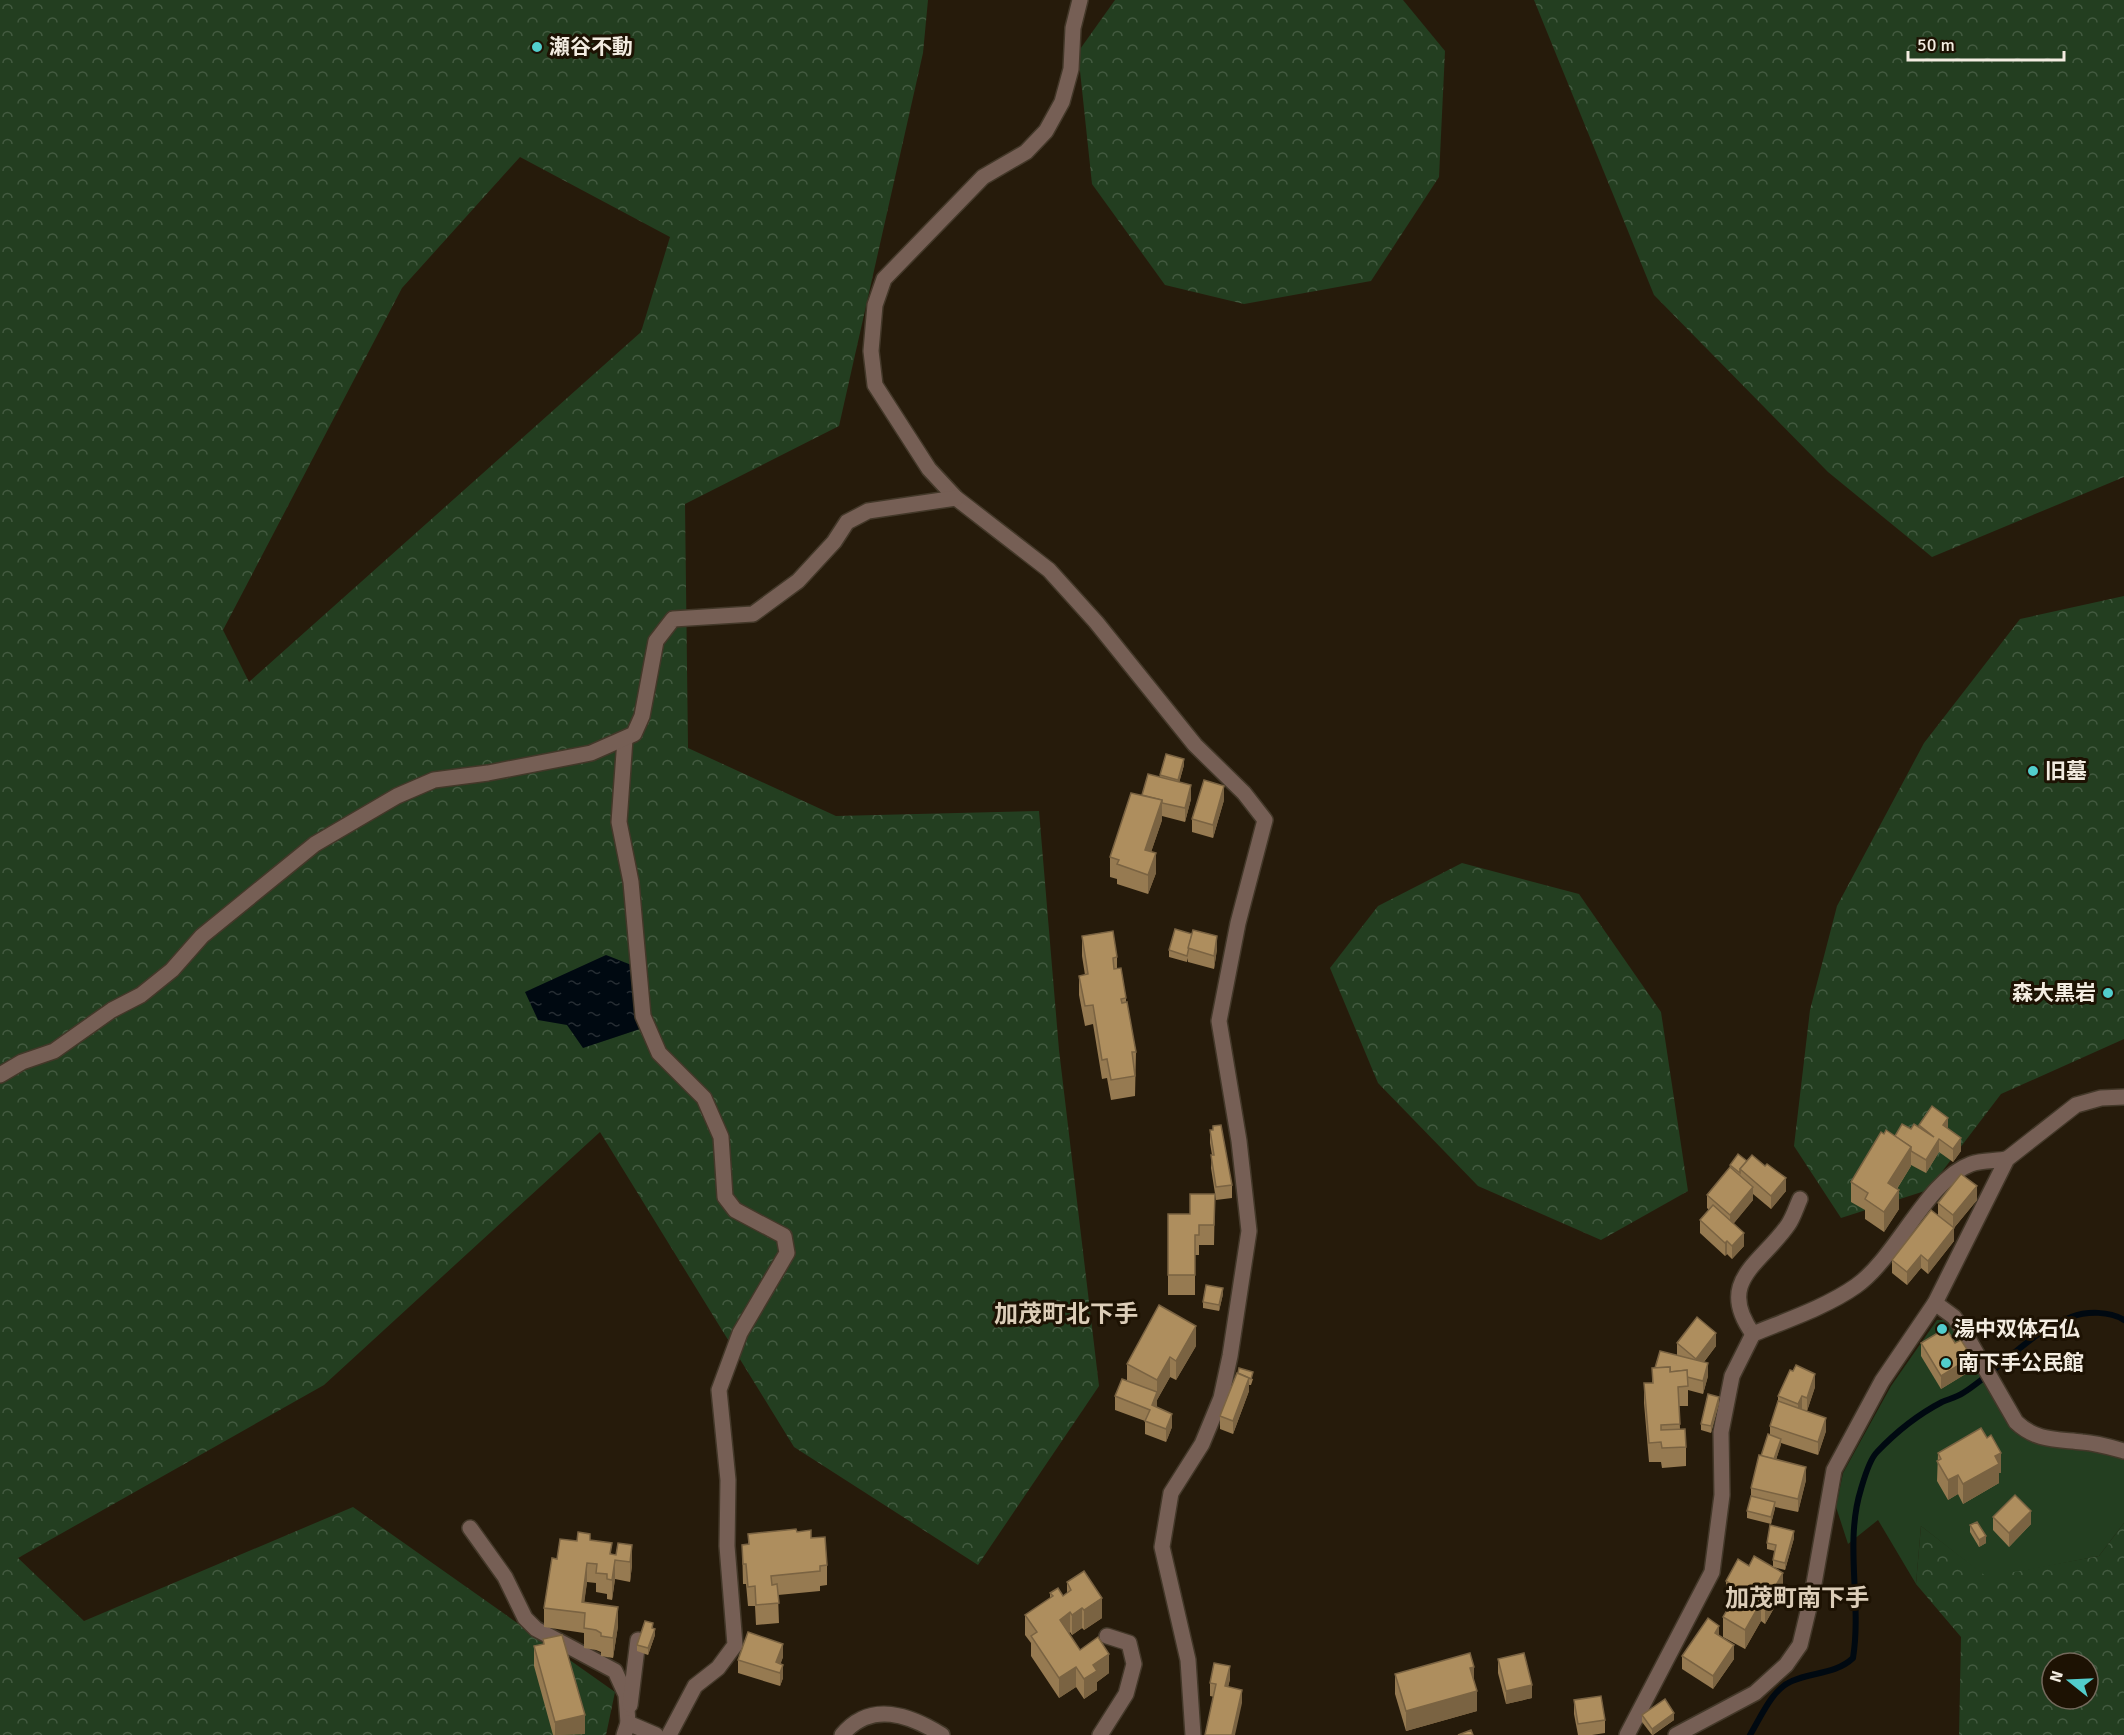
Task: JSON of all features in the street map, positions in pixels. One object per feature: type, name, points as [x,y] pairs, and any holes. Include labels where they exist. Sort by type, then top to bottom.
[{"type":"street","points":[[1080,0],[1073,28],[1071,69],[1062,102],[1046,131],[1026,152],[983,177],[884,279],[875,305],[871,351],[875,385],[929,469],[956,498],[1049,570],[1096,622],[1196,745],[1244,794],[1264,820],[1238,923],[1219,1021],[1239,1141],[1249,1232],[1230,1356],[1221,1398],[1202,1444],[1171,1493],[1162,1547],[1188,1660],[1193,1735]]},
{"type":"street","points":[[0,1075],[22,1062],[54,1050],[112,1010],[141,995],[172,970],[202,936],[315,844],[397,795],[434,780],[540,764],[591,753],[634,734],[642,716],[656,641],[673,619],[753,614],[798,581],[834,542],[847,522],[868,511],[956,498]]},
{"type":"street","points":[[625,739],[619,822],[631,882],[643,1016],[659,1053],[704,1098],[721,1137],[725,1197],[735,1210],[784,1236],[787,1253],[740,1333],[719,1390],[728,1480],[727,1546],[735,1645],[718,1668],[695,1686],[669,1735]]},
{"type":"street","points":[[1676,1735],[1755,1693],[1786,1665],[1800,1645],[1812,1595],[1834,1470],[1882,1381],[1935,1303],[2007,1160],[2076,1105],[2101,1098],[2124,1097]]},
{"type":"street","points":[[1627,1735],[1712,1572],[1722,1495],[1721,1432],[1732,1376],[1753,1334],[1811,1310],[1857,1286],[1891,1252],[1928,1202],[1954,1173],[1972,1163],[2007,1160]]},
{"type":"street","points":[[1753,1334],[1741,1317],[1737,1293],[1751,1265],[1789,1225],[1800,1199]]},
{"type":"street","points":[[1935,1303],[1954,1317],[2016,1422],[2027,1432],[2040,1438],[2090,1443],[2124,1451]]},
{"type":"street","points":[[470,1528],[505,1576],[514,1599],[531,1624],[615,1671],[626,1695],[626,1729]]},
{"type":"street","points":[[1100,1735],[1126,1694],[1134,1664],[1129,1643],[1107,1636]]},
{"type":"street","points":[[626,1729],[638,1640]]},
{"type":"street","points":[[842,1735],[850,1725],[879,1713],[917,1719],[942,1735]]},
{"type":"street","points":[[626,1729],[656,1735]]},
{"type":"green space","points":[[0,0],[928,0],[923,53],[839,426],[685,504],[688,748],[836,816],[1039,811],[1059,1050],[1099,1386],[978,1565],[794,1447],[600,1132],[324,1385],[18,1558],[84,1621],[353,1507],[615,1692],[606,1735],[0,1735]],"holes":[[[520,157],[670,237],[641,332],[249,682],[223,630],[402,288]]]},
{"type":"green space","points":[[1115,0],[1403,0],[1445,51],[1439,177],[1371,281],[1244,304],[1165,285],[1092,184],[1078,52]]},
{"type":"green space","points":[[1534,0],[2124,0],[2124,477],[1932,557],[1828,472],[1654,295]]},
{"type":"green space","points":[[2124,596],[2124,1039],[2001,1094],[1928,1190],[1841,1218],[1794,1146],[1810,1010],[1837,906],[1924,743],[2020,619]]},
{"type":"green space","points":[[1462,863],[1579,894],[1661,1012],[1688,1191],[1601,1240],[1478,1186],[1378,1083],[1330,968],[1378,906]]},
{"type":"green space","points":[[1937,1320],[1947,1320],[1954,1325],[2011,1426],[2023,1435],[2050,1445],[2124,1458],[2124,1523],[2099,1556],[1987,1578],[1921,1526],[1916,1584],[1878,1520],[1848,1544],[1836,1507],[1843,1473],[1891,1386]]},
{"type":"green space","points":[[2124,1523],[2124,1735],[1959,1735],[1961,1637],[1916,1584],[1921,1526],[1987,1577],[2099,1556]]},
{"type":"water","points":[[606,955],[634,966],[640,1029],[583,1048],[567,1025],[538,1020],[525,992]]},
{"type":"building","points":[[1166,754],[1184,759],[1178,780],[1160,775]]},
{"type":"building","points":[[1148,774],[1191,785],[1185,808],[1162,803],[1162,800],[1142,795]]},
{"type":"building","points":[[1204,780],[1224,786],[1213,825],[1192,819]]},
{"type":"building","points":[[1131,793],[1162,800],[1145,850],[1156,853],[1148,875],[1117,864],[1119,860],[1110,857]]},
{"type":"building","points":[[1175,929],[1192,934],[1187,956],[1169,950]]},
{"type":"building","points":[[1193,930],[1217,936],[1214,956],[1188,948]]},
{"type":"building","points":[[1113,931],[1117,957],[1113,958],[1114,969],[1121,968],[1126,998],[1121,999],[1122,1003],[1127,1002],[1136,1052],[1132,1052],[1135,1076],[1111,1080],[1107,1059],[1102,1060],[1093,1005],[1085,1006],[1079,976],[1088,974],[1082,936]]},
{"type":"building","points":[[1932,1106],[1948,1118],[1943,1125],[1961,1138],[1953,1149],[1939,1139],[1926,1160],[1911,1151],[1911,1147],[1895,1136],[1902,1124],[1911,1129],[1914,1124],[1934,1137],[1919,1125]]},
{"type":"building","points":[[1221,1125],[1232,1185],[1216,1187],[1210,1130],[1213,1130],[1213,1126]]},
{"type":"building","points":[[1886,1130],[1911,1147],[1888,1183],[1899,1190],[1884,1212],[1865,1199],[1868,1193],[1851,1182],[1881,1132],[1884,1134]]},
{"type":"building","points":[[1738,1154],[1747,1161],[1740,1169],[1740,1173],[1730,1165]]},
{"type":"building","points":[[1752,1155],[1765,1166],[1767,1164],[1786,1178],[1771,1196],[1740,1169]]},
{"type":"building","points":[[1730,1167],[1753,1187],[1730,1215],[1707,1195]]},
{"type":"building","points":[[1961,1174],[1977,1186],[1953,1215],[1938,1203]]},
{"type":"building","points":[[1190,1194],[1215,1194],[1214,1225],[1199,1225],[1199,1235],[1195,1235],[1195,1275],[1168,1275],[1168,1214],[1190,1214]]},
{"type":"building","points":[[1713,1205],[1744,1233],[1732,1246],[1727,1241],[1725,1243],[1700,1220]]},
{"type":"building","points":[[1931,1210],[1954,1228],[1928,1261],[1921,1255],[1907,1272],[1892,1260]]},
{"type":"building","points":[[1206,1285],[1223,1288],[1219,1305],[1203,1302]]},
{"type":"building","points":[[1159,1305],[1196,1326],[1176,1361],[1170,1357],[1157,1380],[1127,1364]]},
{"type":"building","points":[[1697,1317],[1716,1333],[1696,1359],[1677,1343]]},
{"type":"building","points":[[1946,1328],[1955,1343],[1961,1340],[1972,1357],[1941,1376],[1921,1343]]},
{"type":"building","points":[[1660,1351],[1708,1363],[1703,1381],[1687,1377],[1687,1370],[1670,1372],[1670,1367],[1655,1368]]},
{"type":"building","points":[[1796,1365],[1815,1374],[1807,1398],[1802,1396],[1798,1404],[1778,1396],[1790,1370],[1793,1371]]},
{"type":"building","points":[[1670,1367],[1670,1372],[1687,1370],[1688,1386],[1678,1387],[1680,1424],[1661,1425],[1661,1430],[1685,1429],[1686,1447],[1662,1448],[1661,1442],[1649,1443],[1644,1383],[1653,1383],[1652,1368]]},
{"type":"building","points":[[1239,1368],[1253,1372],[1251,1379],[1238,1373]]},
{"type":"building","points":[[1237,1373],[1249,1378],[1233,1421],[1220,1416]]},
{"type":"building","points":[[1122,1379],[1157,1392],[1152,1405],[1172,1414],[1166,1429],[1145,1421],[1150,1410],[1115,1396]]},
{"type":"building","points":[[1708,1394],[1719,1397],[1711,1426],[1701,1424]]},
{"type":"building","points":[[1778,1401],[1826,1418],[1818,1442],[1770,1426]]},
{"type":"building","points":[[1981,1428],[1987,1438],[1991,1435],[2001,1453],[1995,1456],[1999,1464],[1963,1484],[1958,1475],[1948,1480],[1937,1461],[1941,1459],[1938,1453]]},
{"type":"building","points":[[1768,1434],[1781,1439],[1774,1459],[1761,1456]]},
{"type":"building","points":[[1759,1455],[1806,1467],[1798,1499],[1751,1488]]},
{"type":"building","points":[[2015,1495],[2031,1511],[2009,1533],[1993,1517]]},
{"type":"building","points":[[1751,1496],[1775,1502],[1771,1517],[1747,1511]]},
{"type":"building","points":[[1977,1522],[1986,1536],[1979,1540],[1970,1525]]},
{"type":"building","points":[[1770,1525],[1794,1531],[1785,1563],[1773,1560],[1776,1545],[1767,1543]]},
{"type":"building","points":[[796,1529],[797,1532],[811,1530],[811,1538],[825,1537],[827,1565],[820,1566],[820,1571],[771,1576],[772,1585],[777,1584],[779,1603],[756,1605],[755,1586],[748,1587],[742,1545],[749,1544],[748,1534]]},
{"type":"building","points":[[578,1532],[590,1534],[590,1540],[612,1543],[610,1554],[616,1555],[618,1543],[632,1545],[630,1562],[615,1560],[612,1580],[607,1579],[607,1574],[596,1573],[597,1564],[587,1563],[582,1602],[618,1607],[613,1638],[601,1636],[601,1633],[596,1630],[584,1628],[585,1613],[544,1608],[552,1558],[557,1559],[560,1539],[577,1541]]},
{"type":"building","points":[[1754,1556],[1783,1573],[1765,1604],[1761,1602],[1745,1630],[1723,1617],[1738,1591],[1726,1581],[1738,1559],[1749,1566]]},
{"type":"building","points":[[1084,1571],[1102,1598],[1084,1610],[1082,1608],[1072,1615],[1070,1612],[1060,1620],[1080,1650],[1098,1637],[1109,1654],[1093,1665],[1097,1671],[1084,1679],[1076,1667],[1059,1678],[1031,1636],[1037,1632],[1025,1615],[1053,1596],[1050,1593],[1058,1588],[1063,1596],[1071,1590],[1067,1582]]},
{"type":"building","points":[[1708,1618],[1719,1626],[1715,1633],[1734,1645],[1713,1676],[1682,1656]]},
{"type":"building","points":[[645,1621],[653,1623],[652,1628],[655,1629],[648,1648],[637,1645]]},
{"type":"building","points":[[748,1632],[783,1644],[776,1662],[783,1665],[780,1673],[738,1660]]},
{"type":"building","points":[[562,1635],[585,1715],[555,1722],[534,1646],[544,1644],[543,1639]]},
{"type":"building","points":[[1470,1653],[1474,1667],[1470,1668],[1477,1691],[1406,1711],[1395,1674]]},
{"type":"building","points":[[1524,1653],[1532,1685],[1506,1691],[1498,1659]]},
{"type":"building","points":[[1214,1663],[1230,1666],[1225,1686],[1242,1690],[1232,1735],[1205,1735],[1216,1684],[1210,1683]]},
{"type":"building","points":[[1601,1696],[1605,1720],[1578,1724],[1574,1700]]},
{"type":"building","points":[[1665,1699],[1674,1713],[1652,1729],[1642,1715]]},
{"type":"building","points":[[1471,1730],[1473,1735],[1458,1735]]},
{"type":"waterway","points":[[1750,1735],[1768,1704],[1785,1685],[1800,1678],[1839,1667],[1853,1658],[1856,1616],[1853,1552],[1856,1510],[1867,1470],[1877,1452],[1916,1418],[1942,1402],[1963,1393],[2029,1341],[2057,1323],[2077,1315],[2091,1313],[2112,1315],[2124,1320]]},
{"type":"place","name":"瀬谷不動","points":[[537,47]]},
{"type":"place","name":"旧墓","points":[[2033,771]]},
{"type":"place","name":"森大黒岩","points":[[2108,993]]},
{"type":"place","name":"湯中双体石仏","points":[[1942,1329]]},
{"type":"place","name":"南下手公民館","points":[[1946,1363]]},
{"type":"district","name":"加茂町北下手","points":[[1066,1314]]},
{"type":"district","name":"加茂町南下手","points":[[1797,1598]]}]
